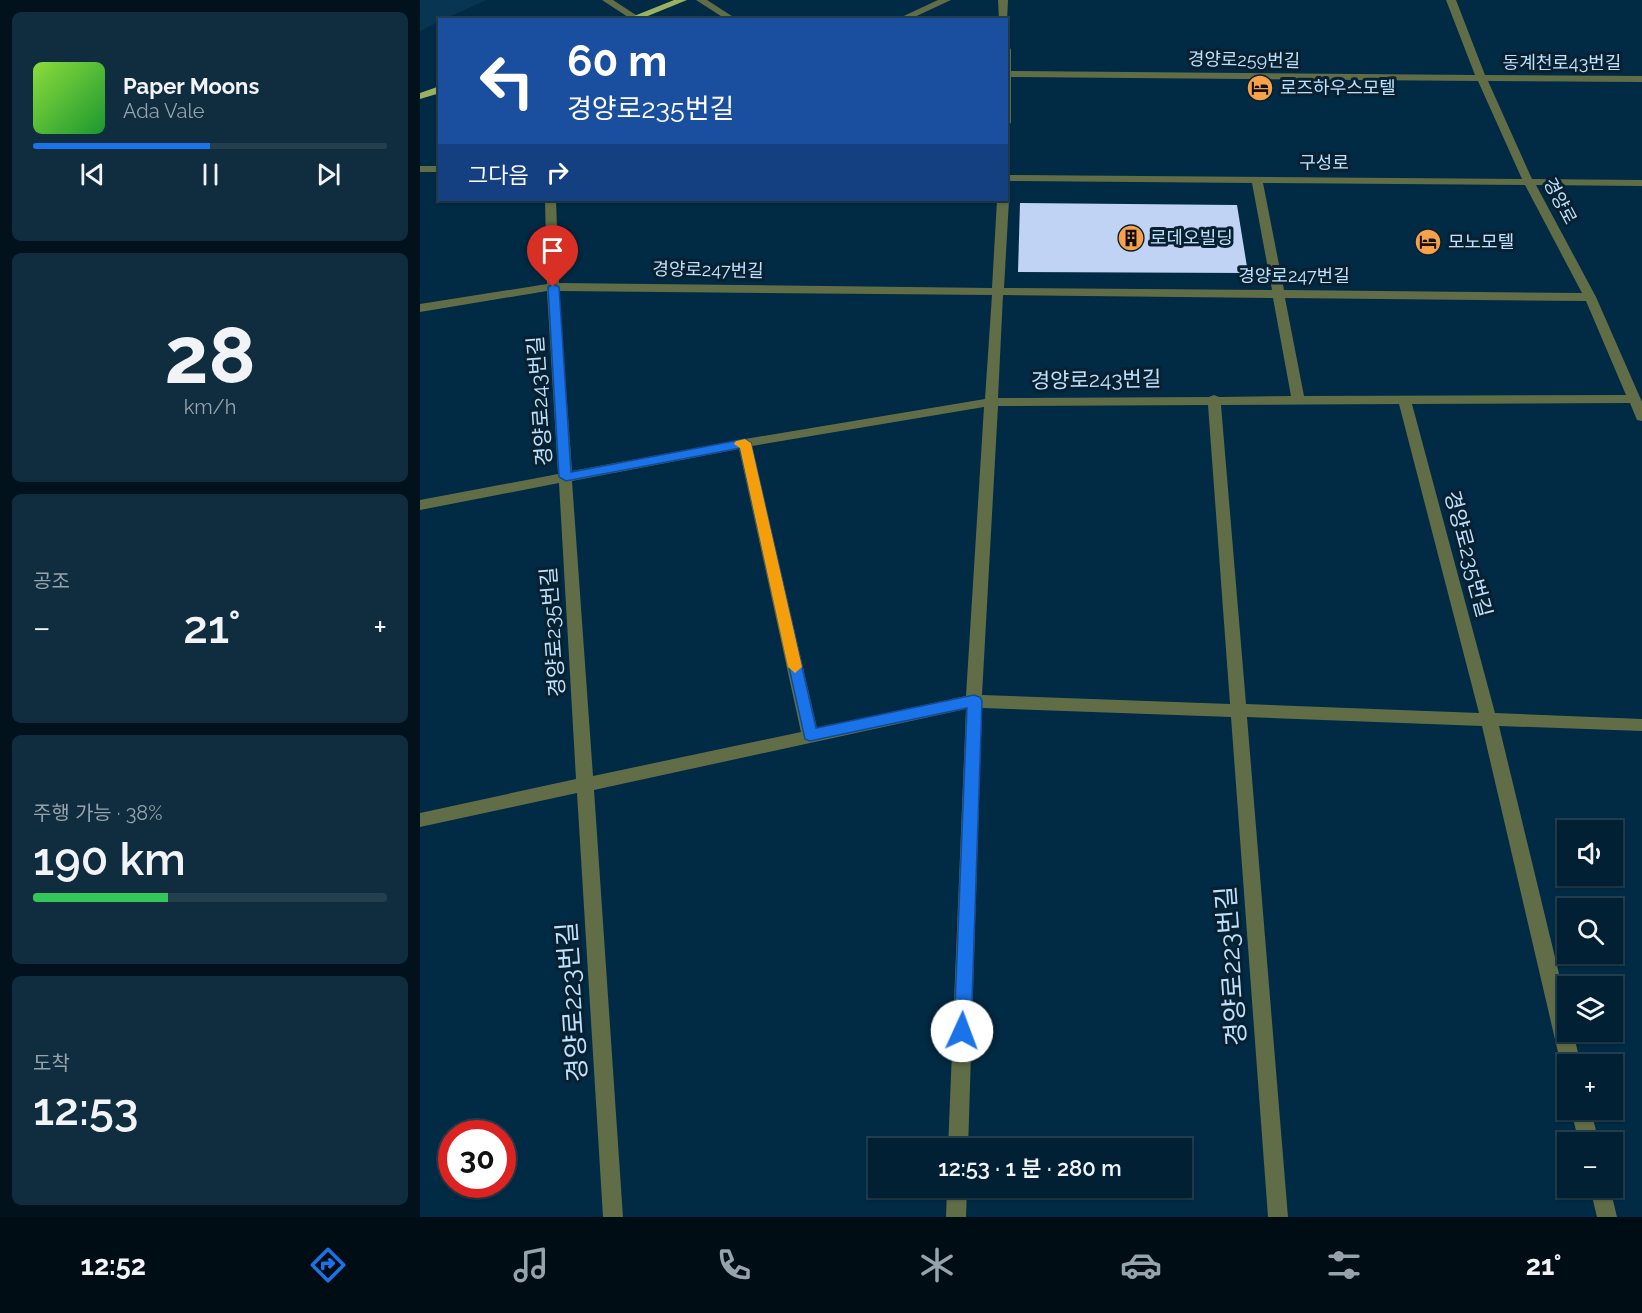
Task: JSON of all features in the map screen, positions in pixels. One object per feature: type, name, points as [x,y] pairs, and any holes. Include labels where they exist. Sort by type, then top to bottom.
[{"type":"main road","points":[[631,18],[682,0]]},
{"type":"main road","points":[[420,96],[438,90]]},
{"type":"street","points":[[607,0],[631,18]]},
{"type":"street","points":[[700,0],[731,18]]},
{"type":"street","points":[[904,18],[946,0]]},
{"type":"street","points":[[1003,0],[1005,18]]},
{"type":"street","name":"경양로","points":[[1451,0],[1482,79],[1528,181],[1590,297],[1642,417]]},
{"type":"street","name":"경양로259번길","points":[[1008,74],[1482,79]]},
{"type":"street","name":"동계천로43번길","points":[[1482,79],[1642,80]]},
{"type":"street","points":[[420,168],[438,169]]},
{"type":"street","name":"구성로","points":[[1008,178],[1642,183]]},
{"type":"street","points":[[1257,179],[1298,400]]},
{"type":"street","name":"경양로243번길","points":[[550,201],[553,287],[566,477]]},
{"type":"street","points":[[958,1138],[974,701],[1003,201]]},
{"type":"street","name":"경양로247번길","points":[[420,308],[553,287],[1590,297]]},
{"type":"street","points":[[1214,399],[1239,710]]},
{"type":"street","name":"경양로243번길","points":[[420,505],[745,443],[991,402],[1214,399],[1634,399]]},
{"type":"street","name":"경양로235번길","points":[[1404,400],[1489,720]]},
{"type":"street","points":[[745,443],[810,735]]},
{"type":"street","name":"경양로235번길","points":[[566,477],[585,784]]},
{"type":"street","points":[[420,820],[974,701],[1642,725]]},
{"type":"street","name":"경양로223번길","points":[[1239,710],[1278,1217]]},
{"type":"street","points":[[1489,720],[1568,1054]]},
{"type":"street","name":"경양로223번길","points":[[585,784],[613,1217]]},
{"type":"street","points":[[956,1217],[957,1198]]},
{"type":"street","points":[[1602,1198],[1607,1217]]},
{"type":"shaded area","points":[[420,0],[487,0],[446,18],[438,18],[438,22],[420,31]]},
{"type":"building","name":"로데오빌딩","points":[[1020,203],[1237,205],[1248,273],[1018,272]]},
{"type":"slow traffic","points":[[740,444],[745,443],[795,667]]},
{"type":"place","name":"로즈하우스모텔","points":[[1260,88]]},
{"type":"place","name":"로데오빌딩","points":[[1131,238]]},
{"type":"place","name":"모노모텔","points":[[1428,242]]},
{"type":"route","points":[[553,287],[566,477],[745,443],[810,735],[974,701],[962,1031]]}]
